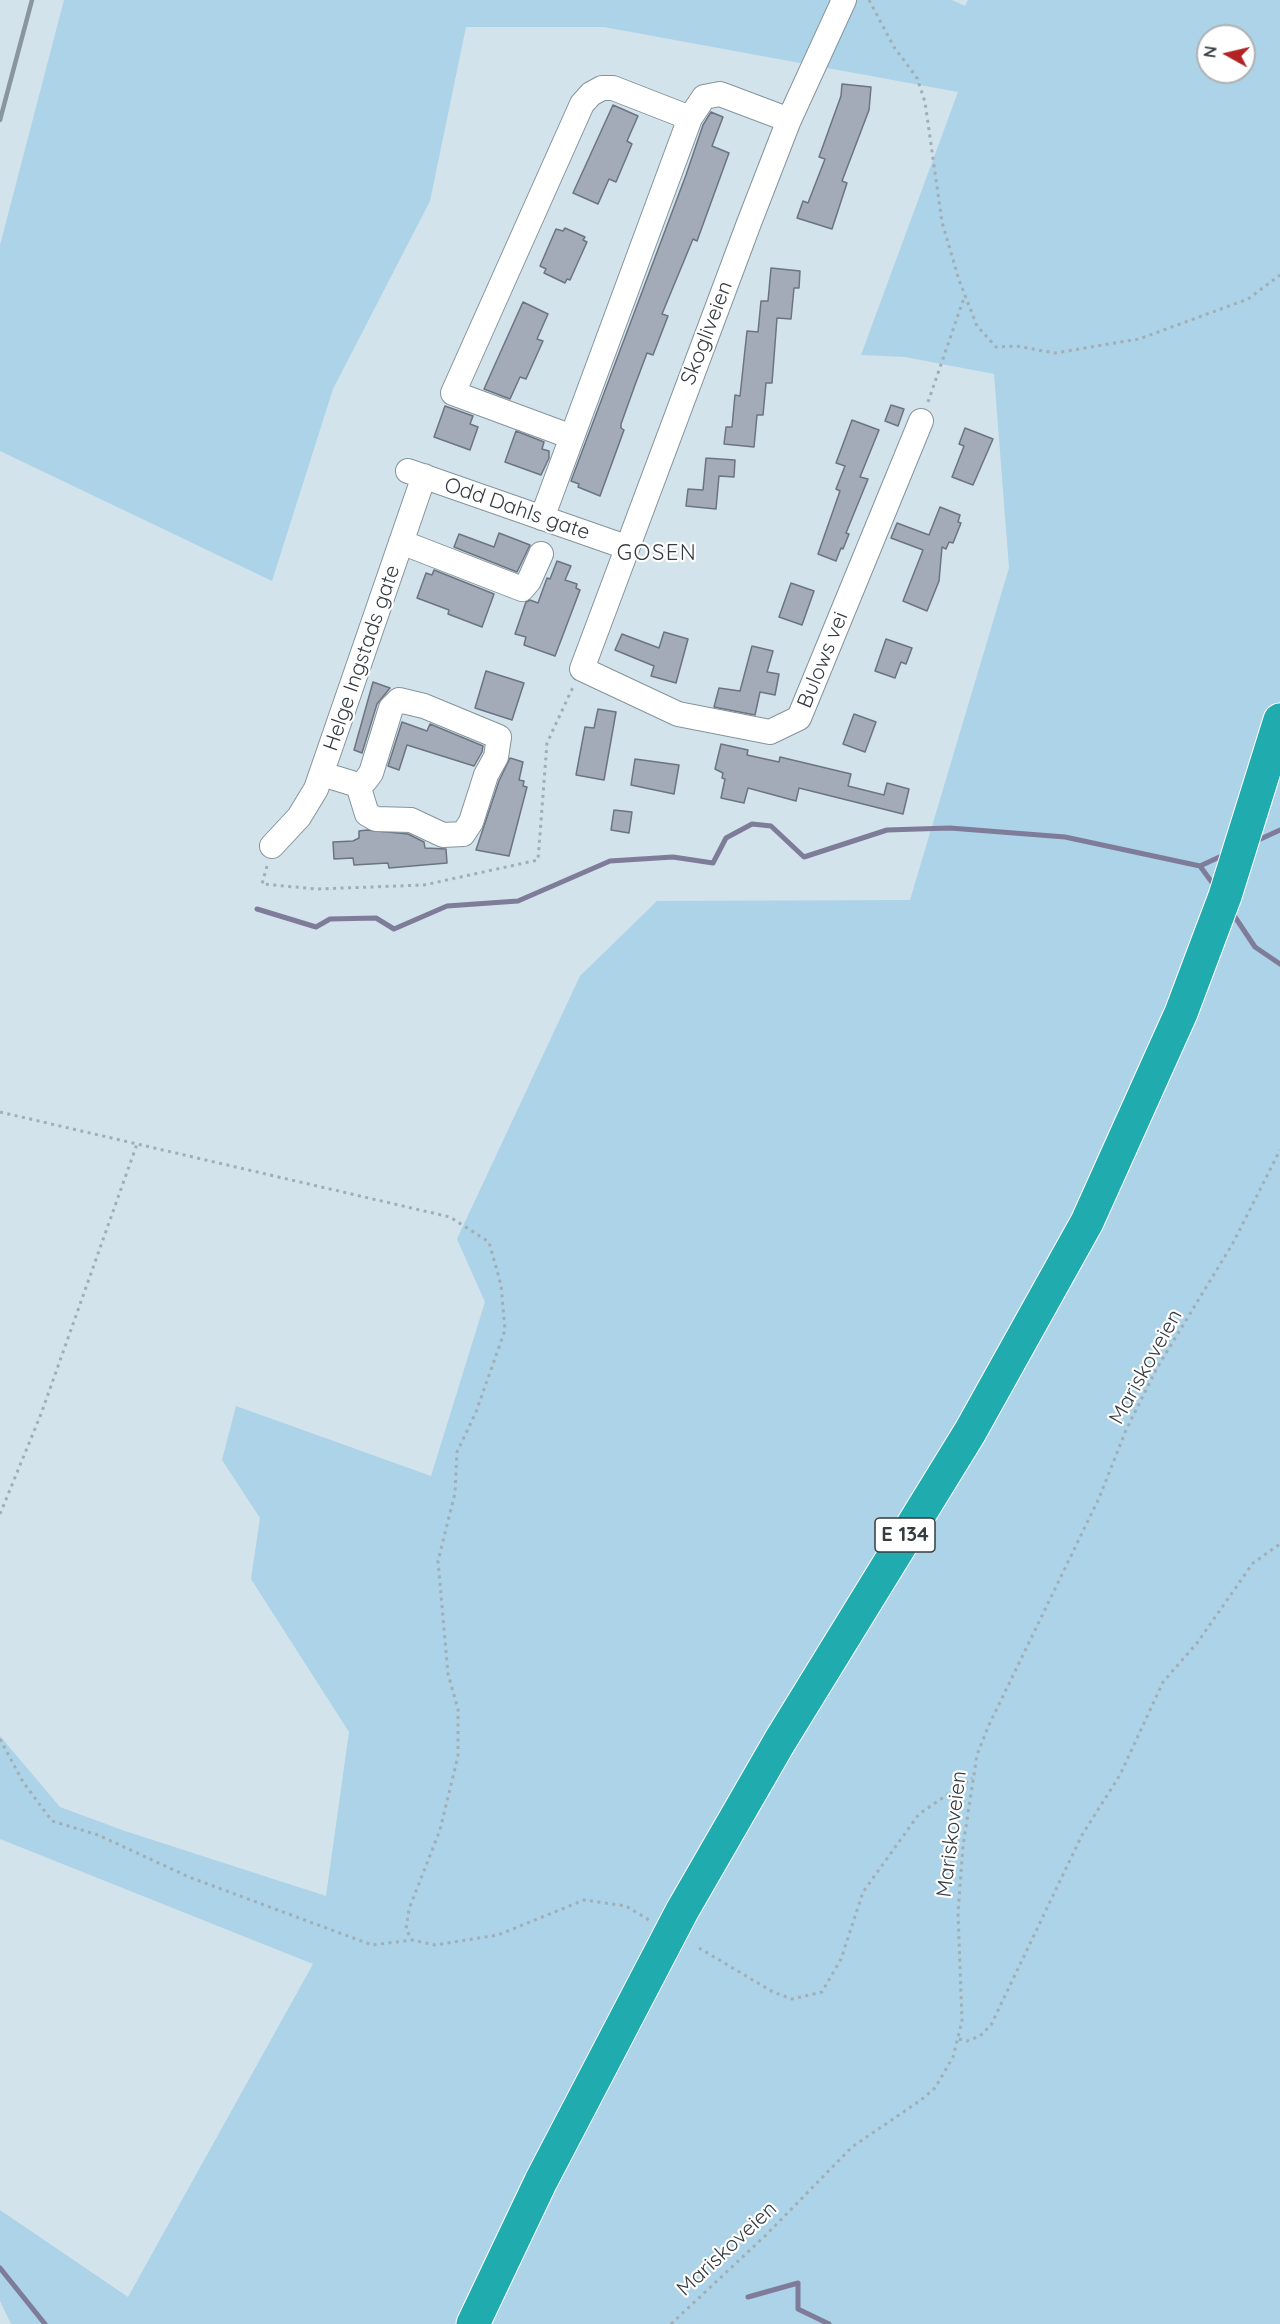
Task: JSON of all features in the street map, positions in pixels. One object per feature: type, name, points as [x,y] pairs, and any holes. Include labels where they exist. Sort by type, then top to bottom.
[{"type":"highway","name":"E 134","points":[[473,2324],[546,2170],[682,1911],[791,1722],[986,1404],[1087,1222],[1181,1013],[1225,897],[1280,720]]},
{"type":"highway","name":"E 134","points":[[488,2324],[600,2095],[696,1917],[836,1673],[1014,1383],[1098,1228],[1170,1075],[1213,968],[1251,861],[1280,766]]},
{"type":"street","name":"Skogliveien","points":[[582,669],[626,547],[789,120],[844,0]]},
{"type":"street","points":[[572,437],[453,393],[582,104],[591,94],[602,88],[613,88],[690,118]]},
{"type":"street","points":[[542,518],[690,118],[704,97],[720,94],[789,120]]},
{"type":"street","name":"Bulows vei","points":[[582,669],[678,714],[770,732],[799,718],[921,421]]},
{"type":"street","name":"Odd Dahls gate","points":[[416,474],[626,547]]},
{"type":"street","name":"Helge Ingstads gate","points":[[272,846],[299,817],[322,774],[401,542],[416,474]]},
{"type":"street","name":"Helge Ingstads gate","points":[[401,542],[522,589],[529,581],[541,554]]},
{"type":"street","name":"Helge Ingstads gate","points":[[322,774],[358,785],[365,781],[371,773],[388,716],[399,700],[424,706],[499,737],[496,757],[486,775],[468,829],[463,834],[451,836],[411,820],[376,819],[367,814],[358,785]]},
{"type":"path","points":[[869,0],[894,47],[916,78],[925,102],[942,222],[977,326],[996,347],[1016,346],[1056,353],[1139,339],[1203,318],[1248,299],[1280,275]]},
{"type":"path","points":[[921,421],[965,295]]},
{"type":"path","points":[[0,1112],[450,1217],[489,1242],[501,1285],[505,1330],[476,1412],[457,1452],[455,1493],[438,1561],[448,1674],[458,1709],[458,1756],[440,1830],[409,1909],[406,1929],[412,1940]]},
{"type":"path","points":[[0,1514],[41,1414],[136,1144]]},
{"type":"path","name":"Mariskoveien","points":[[671,2324],[766,2235],[852,2147],[935,2088],[953,2057],[959,2039],[962,2000],[958,1913],[972,1779],[988,1727],[1099,1498],[1126,1430],[1157,1368],[1233,1243],[1280,1150]]},
{"type":"path","points":[[959,2039],[967,2041],[980,2036],[991,2025],[1082,1835],[1120,1775],[1163,1682],[1197,1642],[1253,1563],[1280,1544]]},
{"type":"path","points":[[0,1739],[23,1782],[52,1821],[98,1835],[189,1877],[372,1945],[412,1940],[435,1945],[498,1935],[584,1900],[626,1906],[651,1921]]},
{"type":"path","points":[[699,1948],[773,1992],[792,1999],[822,1992],[841,1959],[863,1892],[919,1814],[972,1779]]},
{"type":"shaded area","points":[[64,0],[952,0],[965,6],[968,0],[1280,0],[1280,2324],[11,2324],[0,2301],[0,2210],[128,2297],[313,1964],[0,1839],[0,1736],[60,1807],[125,1831],[326,1896],[349,1732],[251,1579],[260,1518],[222,1460],[236,1406],[431,1476],[485,1302],[457,1239],[580,976],[657,901],[910,900],[1009,568],[994,374],[905,357],[861,355],[958,92],[604,27],[466,27],[430,201],[333,389],[272,581],[0,451],[0,245]]},
{"type":"building","points":[[842,84],[871,87],[869,110],[842,181],[847,183],[832,229],[797,218],[803,201],[808,203],[825,159],[819,157],[841,96]]},
{"type":"building","points":[[613,105],[638,116],[627,141],[632,144],[616,182],[609,179],[598,204],[573,193]]},
{"type":"building","points":[[711,112],[723,117],[712,146],[729,153],[697,241],[693,239],[662,314],[668,316],[653,355],[647,353],[621,424],[624,430],[600,496],[578,487],[579,484],[571,481],[703,125]]},
{"type":"building","points":[[565,228],[585,237],[583,240],[587,242],[570,280],[567,279],[565,283],[544,273],[546,269],[540,266],[556,229],[563,231]]},
{"type":"building","points":[[771,268],[800,271],[799,288],[794,288],[791,319],[777,318],[772,383],[766,383],[763,415],[757,415],[754,447],[724,444],[726,427],[732,427],[735,395],[740,396],[747,331],[758,332],[761,301],[768,301]]},
{"type":"building","points":[[523,302],[548,314],[537,339],[543,341],[526,379],[520,377],[510,399],[484,389]]},
{"type":"building","points":[[891,405],[904,409],[898,426],[885,421]]},
{"type":"building","points":[[445,406],[473,416],[470,424],[478,427],[470,450],[434,437]]},
{"type":"building","points":[[852,420],[879,430],[860,477],[868,479],[846,533],[849,534],[836,561],[818,554],[840,491],[836,489],[845,466],[836,463]]},
{"type":"building","points":[[965,428],[993,439],[973,485],[952,477],[964,446],[959,444]]},
{"type":"building","points":[[516,431],[544,442],[542,449],[549,451],[549,458],[541,475],[505,462]]},
{"type":"building","points":[[706,458],[735,460],[734,477],[719,476],[716,509],[686,506],[688,489],[703,490]]},
{"type":"building","points":[[940,507],[960,515],[958,522],[961,523],[953,543],[949,542],[946,549],[942,547],[939,581],[927,611],[903,601],[923,550],[891,538],[897,523],[929,535]]},
{"type":"building","points":[[499,533],[530,545],[517,572],[454,547],[459,534],[494,547]]},
{"type":"building","points":[[557,561],[571,566],[565,580],[577,584],[576,588],[580,590],[555,656],[524,645],[526,637],[515,634],[526,602],[530,600],[538,603],[547,578],[550,579]]},
{"type":"building","points":[[434,570],[494,594],[482,627],[448,614],[449,610],[417,598],[426,573],[432,575]]},
{"type":"building","points":[[791,583],[814,591],[802,625],[779,617]]},
{"type":"building","points":[[664,632],[688,639],[676,683],[651,676],[654,666],[615,650],[622,634],[659,648]]},
{"type":"building","points":[[886,639],[912,648],[906,664],[901,662],[895,678],[875,671]]},
{"type":"building","points":[[752,646],[773,651],[767,672],[779,674],[775,695],[760,692],[755,715],[714,707],[719,688],[740,691]]},
{"type":"building","points":[[486,671],[524,683],[512,720],[475,708]]},
{"type":"building","points":[[373,682],[390,688],[377,704],[362,753],[354,750]]},
{"type":"building","points":[[598,709],[616,712],[604,780],[576,775],[585,727],[594,728]]},
{"type":"building","points":[[854,714],[876,722],[865,752],[843,744]]},
{"type":"building","points":[[402,722],[427,731],[430,724],[483,746],[482,752],[474,766],[407,745],[399,770],[388,766]]},
{"type":"building","points":[[721,744],[748,750],[747,755],[779,762],[780,757],[851,774],[848,786],[884,795],[887,783],[909,789],[903,814],[799,788],[796,801],[748,788],[744,803],[721,798],[725,779],[722,778],[723,773],[715,769]]},
{"type":"building","points":[[510,758],[523,762],[519,780],[524,781],[523,786],[527,787],[509,856],[476,850],[499,781]]},
{"type":"building","points":[[635,759],[679,765],[674,794],[631,785]]},
{"type":"building","points":[[614,810],[632,812],[629,833],[611,830]]},
{"type":"building","points":[[359,831],[408,834],[424,842],[425,848],[446,849],[447,863],[389,868],[388,863],[354,865],[353,858],[334,859],[333,842],[353,841],[359,838]]},
{"type":"waterway","points":[[257,909],[316,927],[330,919],[376,918],[394,929],[447,906],[518,901],[610,861],[673,857],[713,863],[726,838],[752,824],[771,826],[804,857],[887,830],[950,828],[1065,837],[1200,866],[1216,888]]},
{"type":"waterway","points":[[1254,842],[1280,830]]},
{"type":"waterway","points":[[1200,866],[1226,854]]},
{"type":"waterway","points":[[1231,911],[1255,947],[1280,964]]},
{"type":"waterway","points":[[0,2268],[45,2324]]},
{"type":"waterway","points":[[748,2297],[798,2283],[798,2309],[829,2324]]},
{"type":"railway","points":[[0,120],[32,0]]},
{"type":"district","name":"GOSEN","points":[[657,553]]}]
